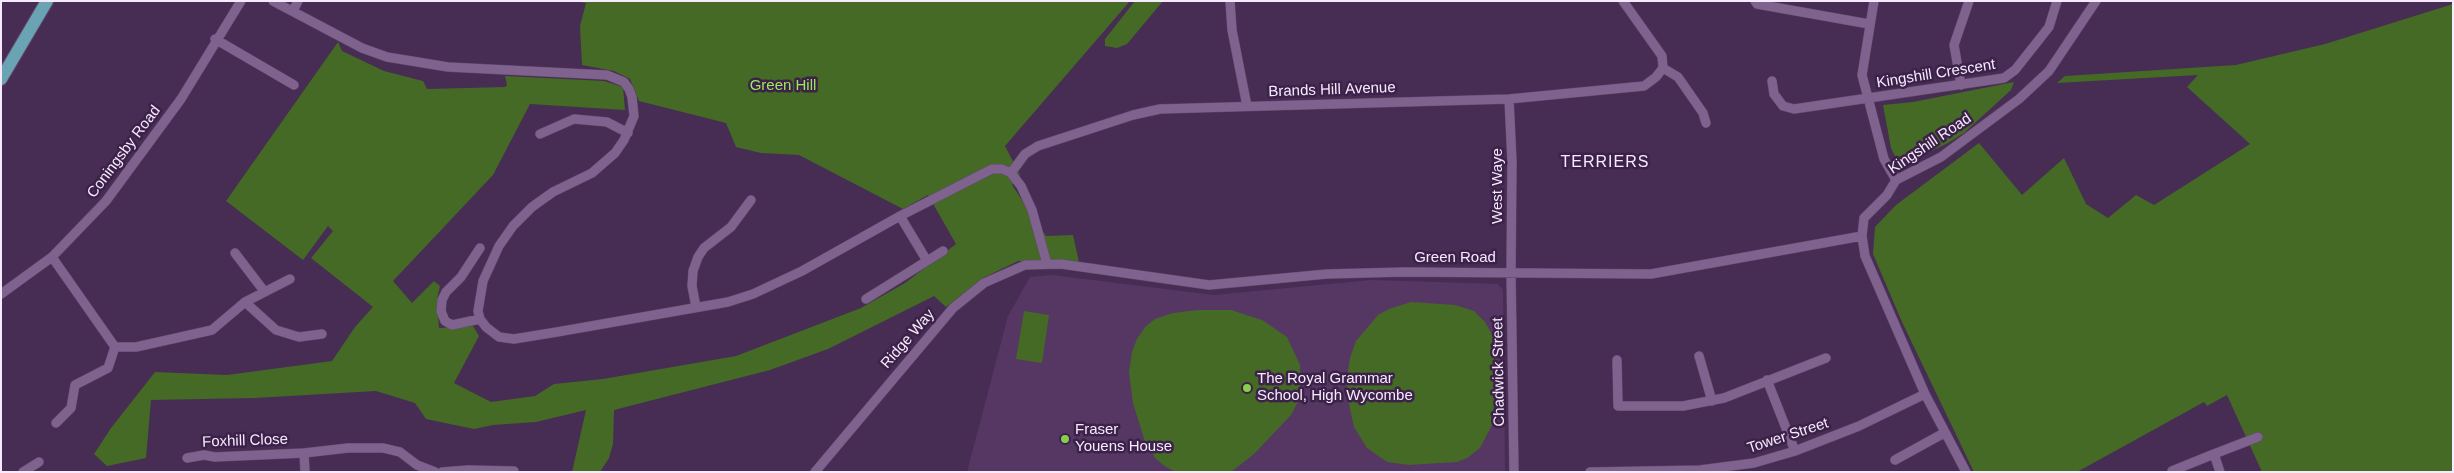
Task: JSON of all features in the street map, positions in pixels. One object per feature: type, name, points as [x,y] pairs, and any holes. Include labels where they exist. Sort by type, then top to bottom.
[{"type":"main road","points":[[1,79],[47,1]]},
{"type":"street","name":"Coningsby Road","points":[[1,294],[52,257],[106,201],[181,99],[215,39],[241,1]]},
{"type":"street","points":[[273,1],[362,48],[413,63],[448,67],[607,75],[624,82],[632,97],[634,116],[628,133],[615,153],[592,173],[539,202],[514,226],[499,246],[483,281],[479,299],[480,319],[499,337],[514,339],[728,302],[777,284],[900,216],[992,169],[1002,169],[1011,173],[1021,186],[1032,210],[1047,264]]},
{"type":"street","points":[[292,11],[298,1]]},
{"type":"street","points":[[1230,1],[1232,30],[1247,106]]},
{"type":"street","points":[[1623,1],[1662,56],[1663,68],[1678,76],[1703,113],[1706,123]]},
{"type":"street","points":[[1756,1],[1757,4],[1868,24]]},
{"type":"street","points":[[1874,1],[1868,24],[1862,75],[1884,159],[1896,180]]},
{"type":"street","points":[[1961,85],[1954,45],[1969,1]]},
{"type":"street","name":"Kingshill Crescent","points":[[1772,81],[1774,94],[1783,106],[1794,109],[2004,78],[2015,70],[2048,27],[2057,1]]},
{"type":"street","name":"Kingshill Road","points":[[1966,472],[1925,394],[1865,256],[1862,236],[1864,218],[1887,195],[1896,180],[1941,157],[2019,99],[2049,70],[2096,1]]},
{"type":"street","points":[[215,39],[294,85]]},
{"type":"street","name":"Brands Hill Avenue","points":[[1011,173],[1025,154],[1038,146],[1132,114],[1160,109],[1509,99],[1644,86],[1656,77],[1663,68]]},
{"type":"street","name":"West Waye","points":[[1509,99],[1512,162],[1511,272]]},
{"type":"street","points":[[540,134],[574,120],[607,122],[628,133]]},
{"type":"street","points":[[696,307],[692,286],[693,271],[698,257],[704,248],[731,227],[751,200]]},
{"type":"street","points":[[900,216],[927,261]]},
{"type":"street","name":"Green Road","points":[[1047,264],[1209,285],[1327,274],[1511,272],[1651,274],[1862,236]]},
{"type":"street","points":[[480,248],[464,273],[446,292],[442,300],[441,311],[445,321],[452,325],[480,319]]},
{"type":"street","points":[[866,299],[943,251]]},
{"type":"street","points":[[234,253],[264,292]]},
{"type":"street","points":[[52,257],[115,347]]},
{"type":"street","name":"Ridge Way","points":[[815,472],[932,331],[968,293],[984,283],[1025,265],[1047,264]]},
{"type":"street","name":"Chadwick Street","points":[[1511,272],[1514,472]]},
{"type":"street","points":[[115,347],[136,347],[212,330],[245,302],[290,278]]},
{"type":"street","points":[[245,302],[276,330],[299,337],[322,334]]},
{"type":"street","points":[[56,422],[71,408],[75,385],[108,368],[115,347]]},
{"type":"street","points":[[1699,356],[1712,402]]},
{"type":"street","points":[[1617,360],[1618,406],[1683,406],[1712,402],[1826,358]]},
{"type":"street","points":[[1767,380],[1795,451]]},
{"type":"street","name":"Tower Street","points":[[1590,472],[1700,470],[1754,463],[1795,451],[1859,426],[1925,394]]},
{"type":"street","points":[[1895,460],[1944,433]]},
{"type":"street","points":[[2172,471],[2258,436]]},
{"type":"street","name":"Foxhill Close","points":[[186,458],[204,455],[215,457],[304,453],[348,448],[383,448],[400,452],[417,465],[435,472]]},
{"type":"street","name":"Foxhill Close","points":[[304,453],[305,472]]},
{"type":"street","points":[[2214,454],[2220,472]]},
{"type":"street","points":[[23,472],[39,462]]},
{"type":"street","points":[[442,472],[468,470],[514,471]]},
{"type":"shaded area","name":"The Royal Grammar School, High Wycombe","points":[[1052,275],[1214,295],[1371,280],[1498,284],[1503,290],[1505,472],[967,472],[1008,316],[1030,277]]},
{"type":"green space","name":"Green Hill","points":[[574,1],[1130,1],[1005,146],[1020,175],[1012,185],[1046,236],[1073,235],[1079,262],[1018,261],[983,278],[946,307],[934,296],[828,349],[770,370],[614,410],[613,444],[609,458],[600,472],[572,472],[586,410],[536,422],[493,425],[474,429],[426,419],[415,403],[376,391],[255,398],[151,400],[146,458],[107,466],[94,454],[111,428],[155,372],[227,375],[332,361],[355,327],[373,307],[311,258],[333,231],[328,226],[303,260],[226,201],[338,42],[342,51],[384,71],[423,81],[427,89],[505,87],[507,85],[505,76],[604,81],[623,87],[625,110],[530,104],[493,175],[393,281],[412,303],[434,281],[440,286],[437,299],[439,328],[473,326],[479,336],[454,383],[491,402],[535,396],[554,384],[603,379],[736,356],[861,308],[905,283],[956,244],[928,195],[903,209],[799,155],[761,153],[736,147],[726,123],[639,101],[630,79],[614,71],[582,65],[580,26],[586,3]]},
{"type":"green space","points":[[1135,1],[1163,1],[1127,44],[1117,48],[1105,46],[1105,39]]},
{"type":"green space","points":[[2453,4],[2453,472],[2262,472],[2227,395],[2207,406],[2204,402],[2077,472],[1974,472],[1902,322],[1873,254],[1875,227],[1896,205],[1979,143],[2022,195],[2064,158],[2086,204],[2108,218],[2136,195],[2154,205],[2250,144],[2187,87],[2198,75],[2057,83],[2065,76],[2236,65],[2325,44]]},
{"type":"green space","points":[[2014,82],[2011,90],[1964,133],[1948,143],[1915,159],[1895,156],[1891,148],[1883,105],[1913,102]]},
{"type":"green space","points":[[1411,302],[1455,305],[1474,311],[1485,322],[1495,340],[1497,353],[1493,423],[1480,448],[1467,458],[1457,462],[1409,465],[1387,462],[1367,448],[1354,427],[1347,395],[1347,377],[1350,358],[1356,341],[1378,315],[1389,309]]},
{"type":"green space","points":[[1198,310],[1231,310],[1262,320],[1287,337],[1300,365],[1300,398],[1291,415],[1254,454],[1231,472],[1176,472],[1166,467],[1156,459],[1146,445],[1133,403],[1129,372],[1132,352],[1137,339],[1145,327],[1155,319],[1173,313]]},
{"type":"green space","points":[[1024,311],[1049,315],[1042,363],[1016,359]]},
{"type":"place","name":"The Royal Grammar School, High Wycombe","points":[[1247,388]]},
{"type":"place","name":"Fraser Youens House","points":[[1065,439]]},
{"type":"district","name":"TERRIERS","points":[[1605,163]]}]
